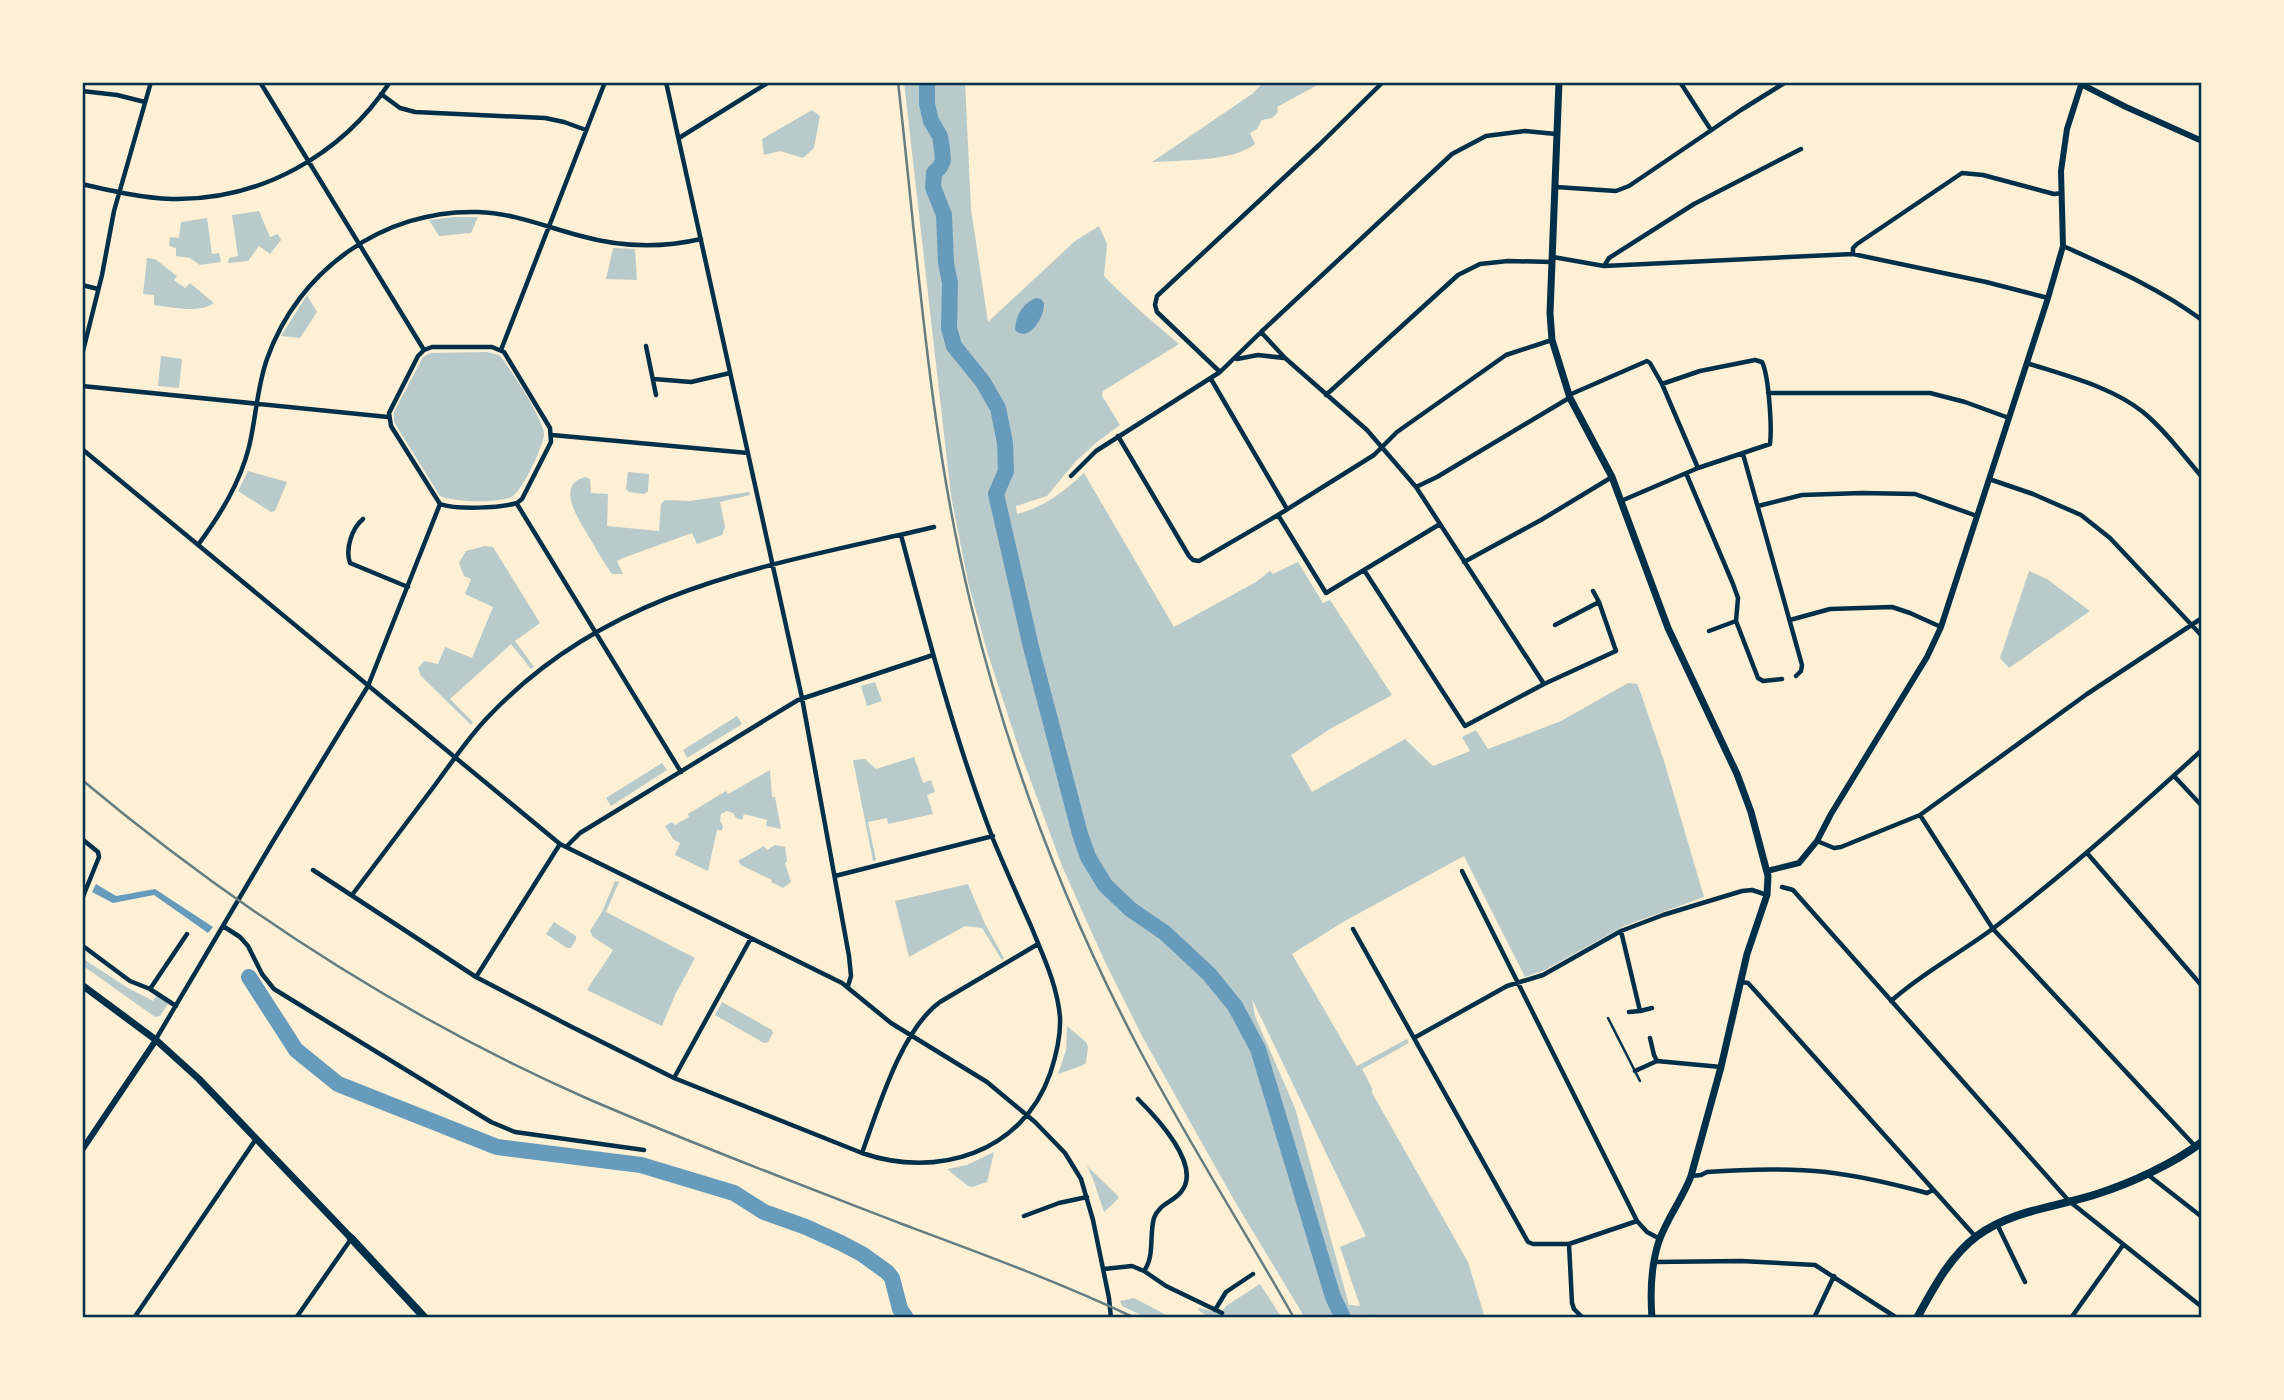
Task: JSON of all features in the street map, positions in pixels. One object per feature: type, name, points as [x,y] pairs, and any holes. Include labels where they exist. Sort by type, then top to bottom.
[{"type":"highway","points":[[1917,1318],[1950,1264],[1976,1237],[1997,1224],[2027,1212],[2096,1195],[2147,1174],[2199,1144]]},
{"type":"highway","points":[[351,1238],[425,1318]]},
{"type":"main road","points":[[1559,82],[1550,313],[1552,340],[1570,396],[1612,477],[1668,628],[1740,781],[1769,883],[1747,954],[1721,1067],[1691,1175],[1685,1193],[1660,1239],[1653,1262],[1650,1297],[1652,1318]]},
{"type":"main road","points":[[82,985],[156,1040],[199,1079],[351,1238]]},
{"type":"street","points":[[82,355],[119,192],[151,82]]},
{"type":"street","points":[[260,82],[424,350]]},
{"type":"street","points":[[501,350],[605,82]]},
{"type":"street","points":[[666,82],[802,698],[850,963],[851,976],[848,986]]},
{"type":"street","points":[[679,138],[769,82]]},
{"type":"street","points":[[1220,372],[1157,312],[1157,296],[1319,145],[1382,82]]},
{"type":"street","points":[[1556,187],[1616,191],[1623,188],[1786,82]]},
{"type":"street","points":[[82,184],[173,199],[219,195],[264,184],[309,162],[346,135],[388,83]]},
{"type":"street","points":[[1682,83],[1711,130]]},
{"type":"street","points":[[1767,871],[1799,863],[1817,841],[1837,803],[1927,657],[1941,627],[2063,246],[2061,171],[2067,130],[2080,83],[2202,141]]},
{"type":"street","points":[[82,90],[145,102]]},
{"type":"street","points":[[381,94],[400,107],[415,112],[545,118],[586,130]]},
{"type":"street","points":[[1071,475],[1096,451],[1211,379],[1235,360],[1261,332],[1452,153],[1486,136],[1525,131],[1557,134]]},
{"type":"street","points":[[1604,266],[1609,258],[1694,204],[1801,149]]},
{"type":"street","points":[[1853,254],[1853,248],[1857,244],[1962,173],[1983,175],[2054,194],[2062,193]]},
{"type":"street","points":[[198,545],[218,517],[238,478],[249,448],[261,377],[271,347],[293,305],[328,267],[359,244],[383,230],[407,221],[459,212],[510,215],[597,241],[666,244],[701,239]]},
{"type":"street","points":[[2063,246],[2150,285],[2202,320]]},
{"type":"street","points":[[1326,395],[1458,275],[1480,264],[1553,259],[1604,266],[1853,254],[2048,298]]},
{"type":"street","points":[[82,285],[98,289]]},
{"type":"street","points":[[1261,332],[1285,358],[1367,430],[1416,487],[1544,684]]},
{"type":"street","points":[[1118,436],[1193,560],[1202,559],[1374,455],[1397,432],[1506,355],[1552,340]]},
{"type":"street","points":[[646,346],[656,395]]},
{"type":"street","points":[[432,347],[492,347],[501,350],[526,387],[552,435],[540,466],[522,499],[517,503],[478,506],[440,504],[391,426],[388,418],[418,356],[424,350],[432,347]]},
{"type":"street","points":[[1235,360],[1258,355],[1285,358]]},
{"type":"street","points":[[1621,500],[1698,468],[1770,443],[1768,393],[1762,362],[1755,360],[1700,371],[1662,384]]},
{"type":"street","points":[[1416,487],[1570,396],[1647,361],[1662,384],[1698,468]]},
{"type":"street","points":[[2027,363],[2101,388],[2132,404],[2152,421],[2202,477]]},
{"type":"street","points":[[654,379],[691,382],[730,373]]},
{"type":"street","points":[[1211,379],[1287,509]]},
{"type":"street","points":[[82,386],[388,418]]},
{"type":"street","points":[[1768,393],[1930,393],[2009,418]]},
{"type":"street","points":[[552,435],[748,453]]},
{"type":"street","points":[[82,449],[563,846],[848,986],[882,1016],[987,1082],[1027,1115],[1065,1153],[1077,1171],[1087,1197],[1104,1269],[1111,1318]]},
{"type":"street","points":[[1743,454],[1802,665],[1796,676]]},
{"type":"street","points":[[1686,473],[1738,598],[1735,621],[1758,678],[1763,681],[1782,679]]},
{"type":"street","points":[[1464,562],[1612,477]]},
{"type":"street","points":[[1989,479],[2081,515],[2110,538],[2202,636]]},
{"type":"street","points":[[1758,506],[1802,495],[1915,494],[1977,516]]},
{"type":"street","points":[[517,503],[681,772]]},
{"type":"street","points":[[82,1150],[156,1040],[368,686],[440,504]]},
{"type":"street","points":[[1278,515],[1326,593],[1440,524]]},
{"type":"street","points":[[363,519],[353,531],[348,555],[350,563],[408,587]]},
{"type":"street","points":[[352,895],[478,729],[515,691],[556,657],[644,607],[694,586],[772,564],[934,527]]},
{"type":"street","points":[[313,870],[476,977],[674,1078],[862,1153],[902,1163],[950,1161],[974,1153],[995,1141],[1027,1115],[1043,1091],[1056,1051],[1060,1020],[1055,988],[993,836],[933,655],[901,535]]},
{"type":"street","points":[[1364,570],[1465,726],[1544,684],[1616,651],[1593,591]]},
{"type":"street","points":[[1555,625],[1599,602]]},
{"type":"street","points":[[1790,620],[1830,609],[1892,607],[1941,627]]},
{"type":"street","points":[[1817,841],[1834,848],[1841,847],[1920,815],[2087,694],[2202,618]]},
{"type":"street","points":[[1709,631],[1735,621]]},
{"type":"street","points":[[476,977],[563,846],[580,833],[802,698],[933,655]]},
{"type":"street","points":[[1891,1001],[1912,982],[1993,929],[2087,853],[2202,750]]},
{"type":"street","points":[[2174,776],[2202,806]]},
{"type":"street","points":[[1920,815],[1993,929],[2199,1144]]},
{"type":"street","points":[[835,876],[993,836]]},
{"type":"street","points":[[82,839],[98,852],[99,857],[82,899]]},
{"type":"street","points":[[2087,853],[2202,986]]},
{"type":"street","points":[[1462,871],[1637,1221],[1647,1232],[1660,1239]]},
{"type":"street","points":[[1782,887],[1793,890],[2068,1201],[2202,1307]]},
{"type":"street","points":[[1414,1038],[1507,986],[1543,975],[1622,931],[1663,915],[1742,891],[1752,890],[1767,895]]},
{"type":"street","points":[[223,926],[248,946],[262,974],[274,989],[491,1122],[515,1132],[644,1150]]},
{"type":"street","points":[[1353,929],[1525,1238],[1533,1244],[1569,1244],[1637,1221]]},
{"type":"street","points":[[1622,931],[1640,1011]]},
{"type":"street","points":[[150,989],[187,934]]},
{"type":"street","points":[[674,1078],[751,938]]},
{"type":"street","points":[[862,1153],[892,1072],[923,1018],[932,1008],[1038,944]]},
{"type":"street","points":[[83,946],[130,981],[150,989],[176,1006]]},
{"type":"street","points":[[1741,982],[1748,983],[1758,993],[1976,1237]]},
{"type":"street","points":[[1629,1012],[1652,1008]]},
{"type":"street","points":[[1650,1038],[1657,1061]]},
{"type":"street","points":[[1635,1071],[1657,1061],[1721,1067]]},
{"type":"street","points":[[1138,1098],[1168,1133],[1183,1161],[1187,1177],[1183,1189],[1160,1208],[1155,1216],[1150,1260],[1144,1271]]},
{"type":"street","points":[[134,1318],[256,1138]]},
{"type":"street","points":[[1691,1175],[1751,1169],[1824,1172],[1860,1177],[1927,1193],[1933,1190]]},
{"type":"street","points":[[2147,1174],[2202,1217]]},
{"type":"street","points":[[1024,1216],[1059,1203],[1087,1197]]},
{"type":"street","points":[[1997,1224],[2025,1282]]},
{"type":"street","points":[[296,1318],[351,1238]]},
{"type":"street","points":[[1569,1244],[1572,1303],[1583,1318]]},
{"type":"street","points":[[2071,1318],[2123,1245]]},
{"type":"street","points":[[1653,1262],[1741,1261],[1815,1265],[1896,1318]]},
{"type":"street","points":[[1104,1269],[1132,1266],[1222,1313]]},
{"type":"street","points":[[1215,1310],[1226,1292],[1253,1274]]},
{"type":"street","points":[[1814,1318],[1834,1276]]},
{"type":"lane","points":[[1608,1018],[1640,1081]]},
{"type":"shaded area","points":[[904,82],[965,82],[971,209],[988,322],[1075,241],[1099,226],[1107,244],[1104,276],[1179,344],[1103,391],[1102,396],[1120,425],[1076,461],[1047,496],[1016,506],[1017,514],[1053,498],[1084,473],[1174,627],[1256,582],[1270,571],[1273,574],[1298,562],[1323,603],[1330,600],[1392,695],[1330,729],[1291,755],[1312,792],[1405,739],[1433,766],[1470,751],[1462,737],[1476,730],[1488,749],[1561,721],[1628,683],[1637,684],[1664,761],[1704,897],[1624,926],[1545,970],[1525,977],[1464,856],[1343,922],[1292,954],[1357,1066],[1407,1039],[1409,1043],[1362,1069],[1373,1090],[1371,1091],[1468,1262],[1485,1318],[1305,1318],[1234,1200],[1142,1036],[1062,866],[987,651],[968,582],[951,496]],"holes":[[[1252,999],[1366,1236],[1340,1247],[1360,1306],[1349,1305],[1295,1108],[1255,1016]]]},
{"type":"shaded area","points":[[1264,82],[1323,82],[1277,107],[1278,112],[1272,118],[1262,120],[1257,129],[1250,133],[1255,144],[1245,150],[1206,159],[1152,162],[1252,94]]},
{"type":"shaded area","points":[[812,110],[820,116],[814,148],[803,158],[780,151],[764,155],[762,139]]},
{"type":"shaded area","points":[[259,211],[270,237],[278,234],[281,240],[270,254],[259,246],[248,261],[228,263],[229,258],[238,256],[232,215]]},
{"type":"shaded area","points":[[478,217],[471,233],[439,236],[429,220]]},
{"type":"shaded area","points":[[207,218],[212,254],[219,253],[221,262],[200,265],[190,258],[176,256],[176,248],[169,246],[170,237],[179,238],[181,222]]},
{"type":"shaded area","points":[[613,248],[635,249],[637,280],[606,279]]},
{"type":"shaded area","points":[[147,258],[155,259],[177,276],[174,280],[185,288],[190,283],[214,303],[193,309],[154,305],[154,295],[143,294]]},
{"type":"shaded area","points":[[307,295],[317,312],[300,338],[281,336]]},
{"type":"shaded area","points":[[487,352],[499,355],[518,381],[544,434],[537,457],[513,496],[507,499],[477,501],[440,496],[397,427],[394,412],[423,357],[431,353]]},
{"type":"shaded area","points":[[161,356],[182,359],[179,388],[158,386]]},
{"type":"shaded area","points":[[248,471],[287,482],[275,511],[271,512],[238,491]]},
{"type":"shaded area","points":[[628,472],[649,474],[648,491],[644,494],[629,492],[626,489]]},
{"type":"shaded area","points":[[585,477],[590,479],[591,493],[608,494],[607,526],[659,531],[661,504],[665,500],[690,501],[749,492],[750,495],[720,502],[725,527],[722,535],[697,544],[692,533],[617,561],[623,574],[612,574],[571,502],[572,487],[576,481]]},
{"type":"shaded area","points":[[485,546],[493,547],[540,623],[515,641],[534,667],[531,669],[511,644],[450,699],[473,722],[471,725],[421,676],[418,668],[424,661],[438,664],[445,647],[472,658],[493,607],[465,594],[471,579],[464,576],[459,563],[466,551]]},
{"type":"shaded area","points":[[2029,571],[2047,579],[2090,611],[2009,668],[2000,658]]},
{"type":"shaded area","points":[[875,682],[882,701],[867,706],[861,686]]},
{"type":"shaded area","points":[[737,716],[742,724],[687,758],[683,750]]},
{"type":"shaded area","points":[[914,757],[923,783],[931,780],[935,792],[927,795],[933,814],[888,824],[887,818],[868,822],[876,860],[873,861],[853,760],[865,759],[876,769]]},
{"type":"shaded area","points":[[662,763],[667,770],[611,806],[606,798]]},
{"type":"shaded area","points":[[770,770],[772,797],[775,797],[781,829],[766,826],[767,820],[744,814],[742,820],[727,811],[721,814],[720,821],[723,826],[722,830],[717,830],[708,871],[675,855],[680,843],[674,840],[665,826],[672,822],[675,825],[726,791],[728,794]]},
{"type":"shaded area","points":[[775,845],[785,847],[785,863],[791,882],[783,888],[738,861],[764,846],[767,850]]},
{"type":"shaded area","points":[[615,881],[619,882],[606,912],[695,958],[662,1026],[587,990],[613,950],[593,937],[590,931],[602,912]]},
{"type":"shaded area","points":[[968,884],[985,924],[1004,958],[1002,960],[982,928],[965,926],[909,957],[895,901]]},
{"type":"shaded area","points":[[554,922],[576,936],[571,948],[546,934]]},
{"type":"shaded area","points":[[82,958],[128,988],[153,1001],[157,995],[168,1004],[160,1016],[155,1017],[82,965]]},
{"type":"shaded area","points":[[722,1002],[772,1030],[768,1042],[764,1043],[715,1015]]},
{"type":"shaded area","points":[[1067,1026],[1086,1042],[1086,1063],[1058,1074],[1066,1050]]},
{"type":"shaded area","points":[[994,1152],[987,1182],[968,1186],[947,1169],[967,1165]]},
{"type":"shaded area","points":[[1087,1166],[1118,1196],[1104,1212],[1093,1179]]},
{"type":"shaded area","points":[[1260,1284],[1282,1318],[1211,1318],[1198,1310],[1199,1308],[1221,1313],[1226,1306]]},
{"type":"shaded area","points":[[1134,1298],[1172,1318],[1147,1318],[1122,1306],[1120,1301]]},
{"type":"water","points":[[1036,298],[1044,303],[1042,315],[1031,331],[1020,333],[1015,330],[1018,315],[1027,303]]},
{"type":"water","points":[[96,884],[116,896],[155,889],[213,927],[208,933],[154,895],[113,903],[92,892]]},
{"type":"waterway","points":[[927,82],[927,104],[931,121],[940,136],[943,160],[934,173],[933,187],[944,215],[946,263],[950,283],[949,328],[954,346],[983,382],[998,408],[1005,443],[1006,471],[996,494],[1031,647],[1080,834],[1088,857],[1105,885],[1130,909],[1165,933],[1209,974],[1235,1006],[1258,1049],[1333,1297],[1343,1318]]},
{"type":"waterway","points":[[249,977],[296,1050],[338,1084],[497,1147],[641,1165],[734,1193],[764,1212],[841,1243],[887,1272],[892,1278],[900,1309],[906,1318]]},
{"type":"railway","points":[[898,82],[926,345],[945,475],[971,605],[1002,718],[1040,829],[1110,991],[1174,1113],[1294,1318]]},
{"type":"railway","points":[[82,780],[199,872],[323,957],[387,996],[519,1067],[664,1131],[1019,1268],[1135,1318]]}]
